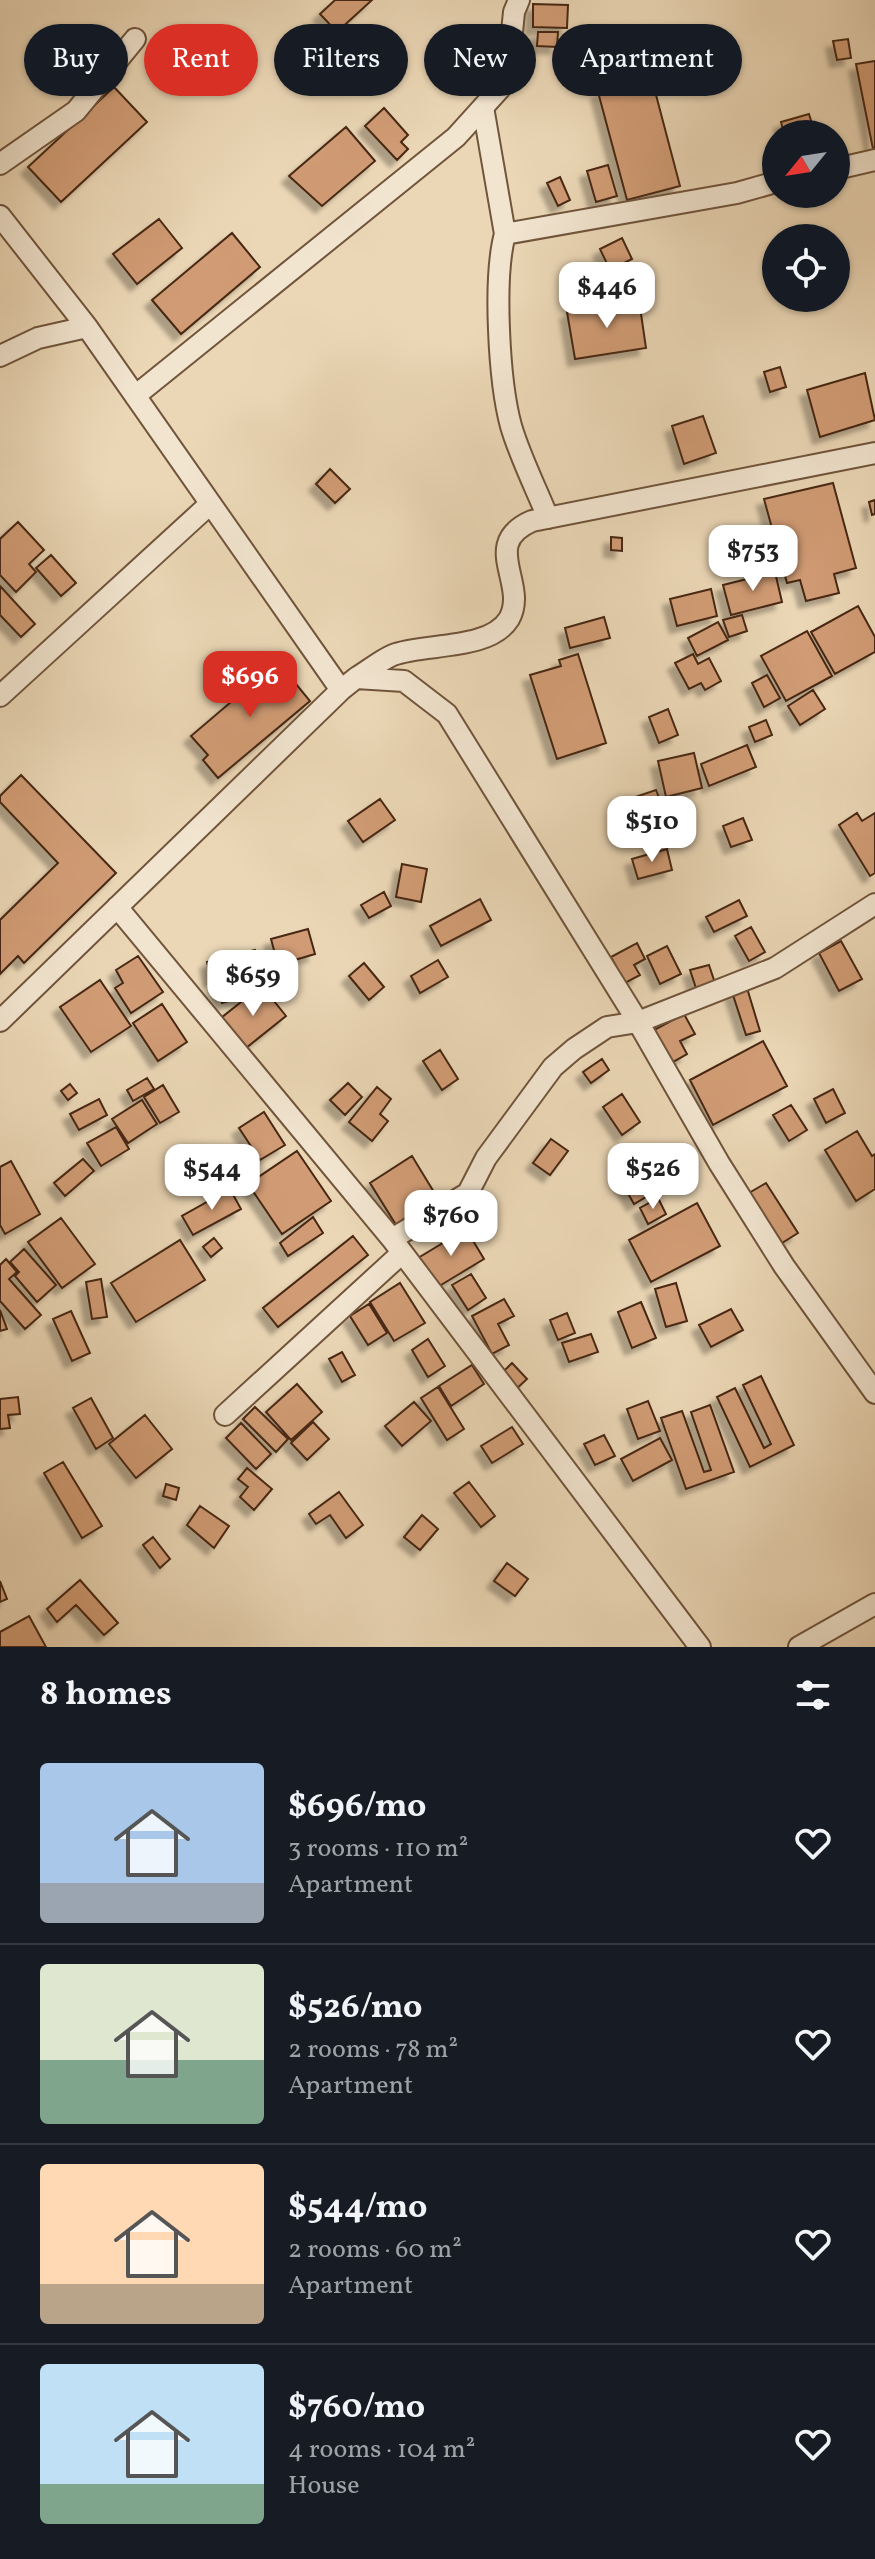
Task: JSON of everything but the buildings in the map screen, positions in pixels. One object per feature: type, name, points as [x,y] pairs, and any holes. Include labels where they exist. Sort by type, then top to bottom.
[{"type":"street","points":[[135,396],[456,137],[503,85],[508,72],[514,12],[519,0]]},
{"type":"street","points":[[0,164],[76,111],[135,39]]},
{"type":"street","points":[[483,107],[505,234],[500,254],[502,362],[511,426],[548,518]]},
{"type":"street","points":[[850,166],[875,160]]},
{"type":"street","points":[[505,234],[762,186]]},
{"type":"street","points":[[0,216],[87,327],[210,504],[348,684]]},
{"type":"street","points":[[0,356],[38,338],[87,327]]},
{"type":"street","points":[[0,1021],[348,684],[392,655],[449,646],[499,629],[508,619],[514,604],[506,549],[525,524],[875,453]]},
{"type":"street","points":[[0,696],[210,504]]},
{"type":"street","points":[[348,684],[404,681],[447,714],[638,1022],[776,1253],[875,1393]]},
{"type":"street","points":[[225,1415],[397,1246],[468,1193],[486,1158],[553,1067],[574,1049],[607,1027],[638,1022],[775,968],[875,904]]},
{"type":"street","points":[[117,907],[397,1246],[700,1647]]},
{"type":"street","points":[[799,1647],[875,1604]]}]
